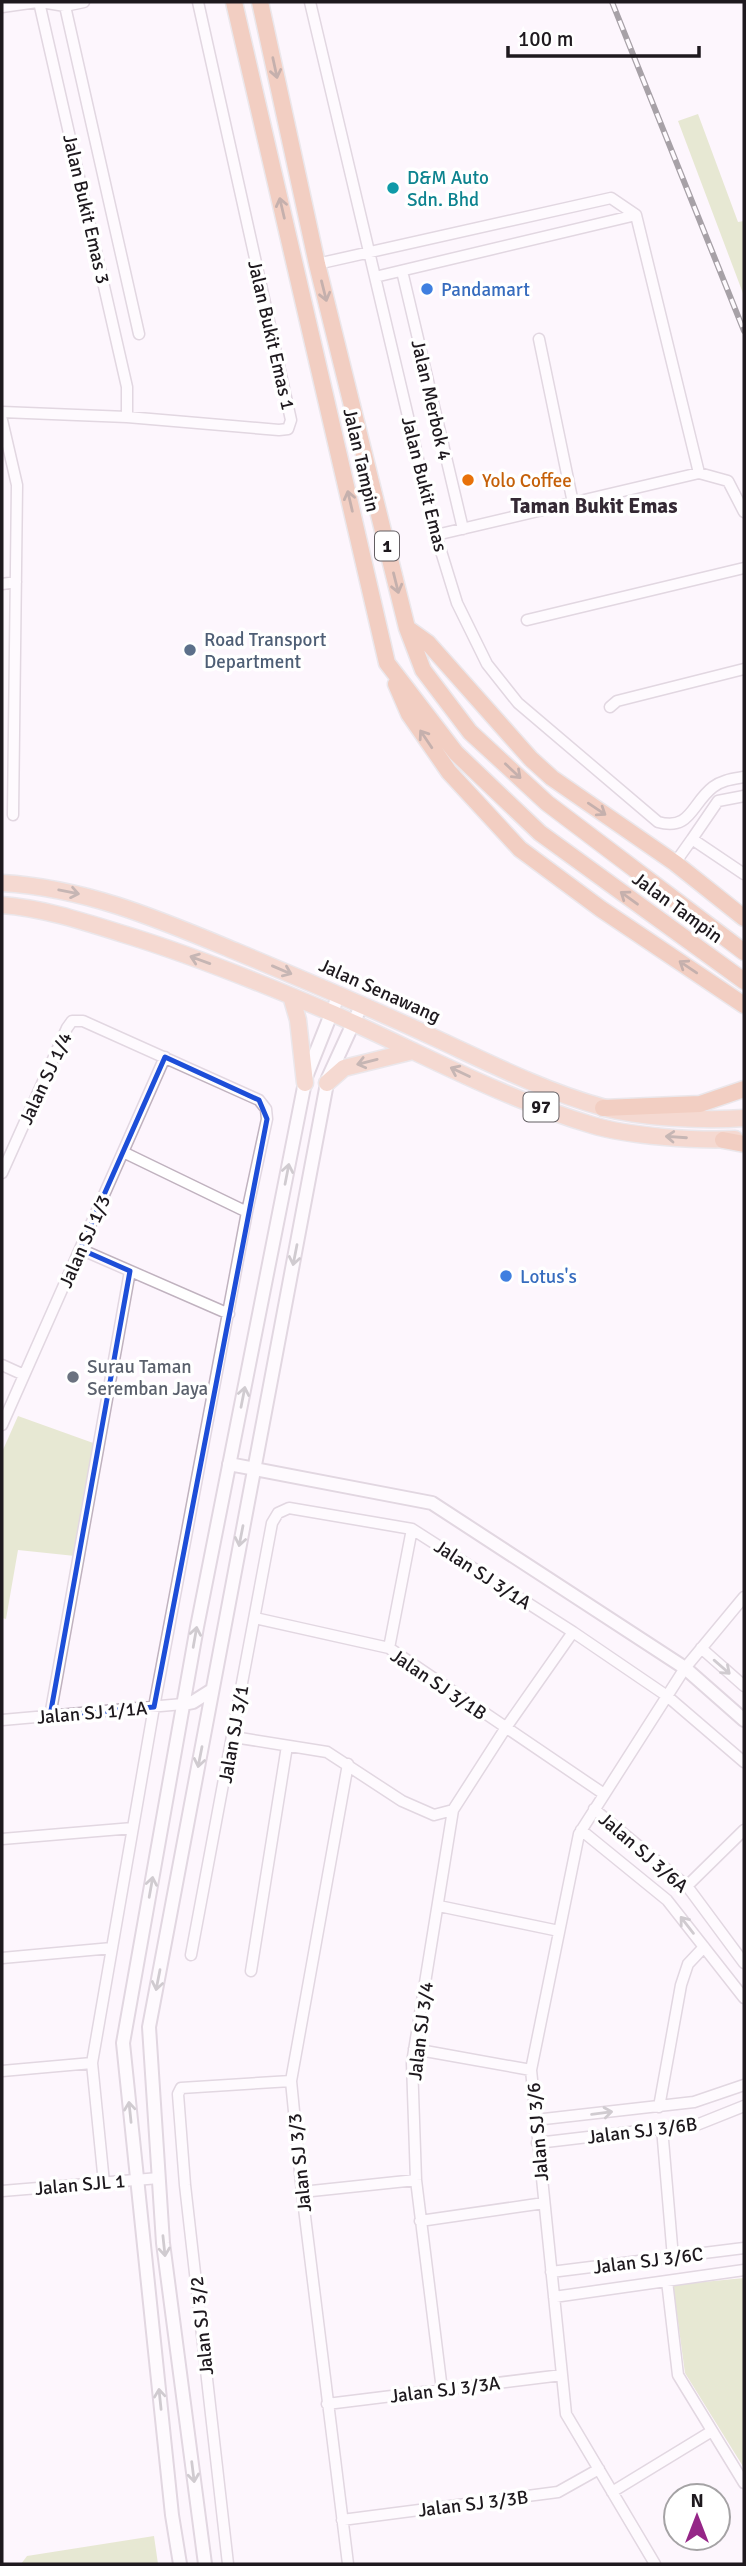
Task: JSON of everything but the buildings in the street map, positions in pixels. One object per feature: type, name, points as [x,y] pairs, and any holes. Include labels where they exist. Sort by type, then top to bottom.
[{"type":"highway","name":"Jalan Tampin","points":[[234,2],[387,663],[456,753],[540,833],[744,981]]},
{"type":"highway","name":"Jalan Tampin","points":[[260,2],[317,264],[407,628],[423,670],[470,732],[547,803],[744,952]]},
{"type":"highway","points":[[407,628],[428,643],[531,760],[552,778],[675,863],[744,918]]},
{"type":"highway","points":[[387,663],[410,714],[449,772],[520,849],[601,909],[744,1005]]},
{"type":"highway","points":[[603,1108],[700,1104],[744,1089]]},
{"type":"highway","points":[[723,1140],[744,1141]]},
{"type":"main road","name":"Jalan Senawang","points":[[2,883],[32,884],[85,895],[139,911],[339,994],[521,1077],[603,1108],[684,1118],[744,1118]]},
{"type":"main road","name":"97","points":[[2,905],[24,906],[141,939],[240,975],[512,1096],[594,1126],[656,1135],[723,1140]]},
{"type":"main road","points":[[291,996],[300,1031],[305,1083]]},
{"type":"main road","points":[[327,1083],[344,1068],[413,1051]]},
{"type":"street","points":[[2,7],[39,2],[65,6],[84,2]]},
{"type":"street","name":"Jalan Bukit Emas 3","points":[[39,2],[127,387],[127,416]]},
{"type":"street","name":"Jalan Bukit Emas 1","points":[[2,412],[127,416],[288,429],[291,420],[198,2]]},
{"type":"street","name":"Jalan Bukit Emas","points":[[310,2],[436,535],[463,615],[487,664],[518,703],[658,822],[670,826],[681,823],[712,787],[724,781],[744,777]]},
{"type":"street","points":[[65,6],[139,334]]},
{"type":"street","points":[[317,264],[611,198],[636,215],[699,473]]},
{"type":"street","points":[[375,277],[636,215]]},
{"type":"street","name":"Jalan Merbok 4","points":[[402,271],[463,529]]},
{"type":"street","points":[[539,339],[573,503]]},
{"type":"street","points":[[2,420],[6,460],[17,485],[13,815]]},
{"type":"street","points":[[436,535],[699,473],[728,481],[744,512]]},
{"type":"street","points":[[527,620],[744,568]]},
{"type":"street","points":[[2,584],[16,582]]},
{"type":"street","points":[[610,707],[617,701],[744,669]]},
{"type":"street","points":[[675,863],[718,801],[744,796]]},
{"type":"street","points":[[692,839],[744,874]]},
{"type":"street","points":[[180,2564],[172,2515],[123,2043],[183,1704],[305,1083],[339,994]]},
{"type":"street","points":[[205,2564],[163,2242],[149,2027],[327,1083],[362,1004]]},
{"type":"street","name":"Jalan SJ 1/4","points":[[2,1173],[66,1028],[72,1021],[83,1021],[165,1057]]},
{"type":"street","points":[[104,2183],[92,2063],[154,1707],[267,1119],[266,1109],[259,1100],[165,1057]]},
{"type":"street","name":"Jalan SJ 1/3","points":[[2,1425],[165,1057]]},
{"type":"street","points":[[123,1152],[247,1212]]},
{"type":"street","points":[[80,1249],[229,1314]]},
{"type":"street","points":[[50,1716],[130,1271]]},
{"type":"street","points":[[2,1365],[24,1375]]},
{"type":"street","points":[[229,1464],[432,1503],[685,1668],[744,1720]]},
{"type":"street","name":"Jalan SJ 3/1A","points":[[278,1513],[289,1508],[412,1530],[573,1632],[667,1696],[744,1762]]},
{"type":"street","name":"Jalan SJ 3/1","points":[[191,1955],[272,1523],[278,1513]]},
{"type":"street","points":[[389,1648],[412,1530]]},
{"type":"street","name":"Jalan SJ 3/6","points":[[655,2564],[566,2414],[531,2070],[581,1830],[685,1668],[744,1597]]},
{"type":"street","name":"Jalan SJ 3/1B","points":[[255,1618],[389,1648],[604,1794]]},
{"type":"street","name":"Jalan SJ 3/4","points":[[442,2390],[416,2180],[412,2063],[453,1810],[505,1729],[573,1632]]},
{"type":"street","points":[[701,1648],[744,1686]]},
{"type":"street","points":[[183,1704],[193,1702],[212,1690]]},
{"type":"street","name":"Jalan SJ 1/1A","points":[[2,1720],[183,1704]]},
{"type":"street","points":[[234,1737],[327,1752],[402,1801],[434,1815],[453,1810]]},
{"type":"street","points":[[251,1971],[287,1746]]},
{"type":"street","name":"Jalan SJ 3/3","points":[[348,1764],[291,2081],[348,2564]]},
{"type":"street","name":"Jalan SJ 3/6A","points":[[594,1810],[687,1886],[744,1963]]},
{"type":"street","points":[[2,1839],[133,1828]]},
{"type":"street","points":[[581,1830],[667,1900],[744,1998]]},
{"type":"street","points":[[687,1886],[744,1830]]},
{"type":"street","points":[[439,1906],[559,1931]]},
{"type":"street","points":[[659,2107],[681,1985],[688,1964],[704,1947]]},
{"type":"street","points":[[2,1958],[112,1948]]},
{"type":"street","points":[[414,2049],[531,2070]]},
{"type":"street","points":[[2,2071],[92,2063]]},
{"type":"street","name":"Jalan SJ 3/2","points":[[228,2564],[185,2185],[178,2094],[181,2088],[291,2081]]},
{"type":"street","points":[[535,2120],[694,2102],[744,2085]]},
{"type":"street","name":"Jalan SJ 3/6B","points":[[537,2143],[699,2124],[744,2106]]},
{"type":"street","points":[[662,2128],[673,2258]]},
{"type":"street","name":"Jalan SJL 1","points":[[2,2191],[159,2178]]},
{"type":"street","points":[[302,2192],[416,2180]]},
{"type":"street","points":[[421,2221],[544,2203]]},
{"type":"street","name":"Jalan SJ 3/6C","points":[[551,2272],[744,2248]]},
{"type":"street","points":[[554,2297],[744,2270]]},
{"type":"street","points":[[667,2281],[678,2375],[744,2480]]},
{"type":"street","name":"Jalan SJ 3/3A","points":[[327,2403],[562,2375]]},
{"type":"street","points":[[612,2492],[712,2431]]},
{"type":"street","name":"Jalan SJ 3/3B","points":[[342,2520],[558,2492],[599,2469]]},
{"type":"highlighted area","points":[[165,1057],[259,1100],[267,1119],[154,1707],[50,1716],[130,1271],[80,1249]]},
{"type":"green space","points":[[698,114],[738,222],[744,221],[744,296],[678,121]]},
{"type":"green space","points":[[18,1416],[96,1444],[75,1556],[18,1550],[6,1619],[2,1618],[2,1452]]},
{"type":"green space","points":[[744,2278],[744,2468],[685,2373],[673,2285]]},
{"type":"green space","points":[[154,2536],[158,2564],[21,2564],[27,2556]]},
{"type":"railway","points":[[612,2],[744,331]]},
{"type":"place","name":"D&M Auto Sdn. Bhd","points":[[393,188]]},
{"type":"place","name":"Pandamart","points":[[427,289]]},
{"type":"place","name":"Yolo Coffee","points":[[468,480]]},
{"type":"place","name":"Road Transport Department","points":[[190,650]]},
{"type":"place","name":"Lotus's","points":[[506,1276]]},
{"type":"place","name":"Surau Taman Seremban Jaya","points":[[73,1377]]},
{"type":"district","name":"Taman Bukit Emas","points":[[594,506]]}]
